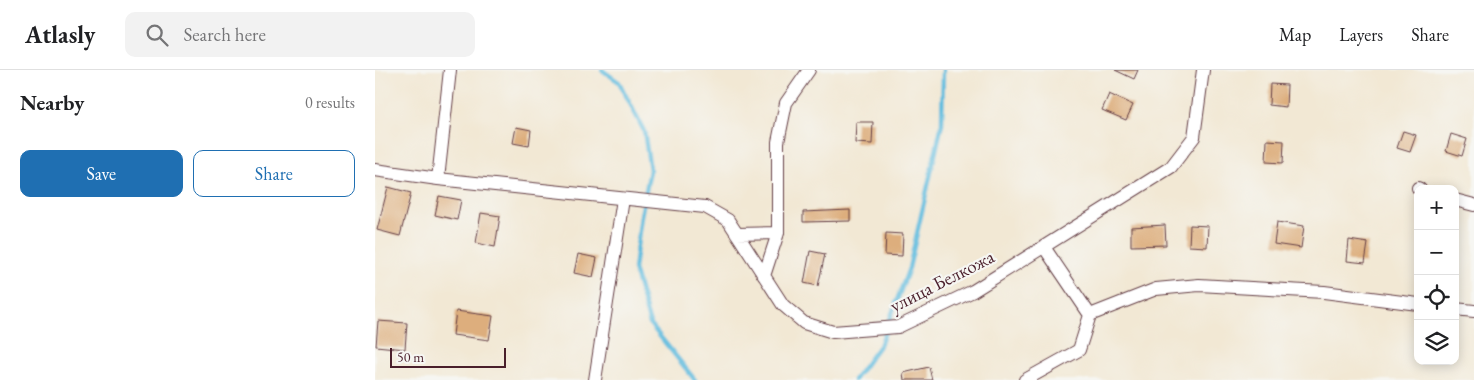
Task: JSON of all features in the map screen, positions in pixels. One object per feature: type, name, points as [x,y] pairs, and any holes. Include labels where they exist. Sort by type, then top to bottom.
[{"type":"street","points":[[438,179],[450,70]]},
{"type":"street","points":[[764,276],[778,233],[778,142],[786,103],[809,70]]},
{"type":"street","name":"улица Белкожа","points":[[375,170],[438,179],[705,207],[728,220],[783,304],[804,323],[833,332],[898,327],[973,291],[1171,167],[1194,137],[1203,70]]},
{"type":"street","points":[[595,380],[623,199]]},
{"type":"street","points":[[1459,201],[1474,206]]},
{"type":"street","points":[[737,234],[778,233]]},
{"type":"street","points":[[1044,247],[1090,315]]},
{"type":"street","points":[[1090,315],[1156,289],[1199,285],[1324,292],[1414,303]]},
{"type":"street","points":[[1459,309],[1474,311]]},
{"type":"street","points":[[1025,380],[1079,350],[1090,315]]},
{"type":"building","points":[[1115,70],[1138,70],[1134,79]]},
{"type":"building","points":[[1270,84],[1287,85],[1286,107],[1269,105]]},
{"type":"building","points":[[1109,94],[1133,105],[1126,120],[1102,110]]},
{"type":"building","points":[[856,122],[873,122],[872,144],[855,143]]},
{"type":"building","points":[[516,127],[531,130],[529,146],[513,143]]},
{"type":"building","points":[[1403,131],[1416,135],[1410,152],[1397,148]]},
{"type":"building","points":[[1451,134],[1467,139],[1462,156],[1446,151]]},
{"type":"building","points":[[1267,140],[1284,141],[1283,163],[1266,162]]},
{"type":"building","points":[[388,187],[411,193],[400,236],[377,230]]},
{"type":"building","points":[[439,196],[461,200],[457,220],[435,215]]},
{"type":"building","points":[[850,210],[850,221],[803,222],[803,212]]},
{"type":"building","points":[[481,213],[500,216],[495,247],[476,243]]},
{"type":"building","points":[[1277,222],[1304,226],[1301,248],[1274,244]]},
{"type":"building","points":[[1165,225],[1166,245],[1131,246],[1131,227]]},
{"type":"building","points":[[1190,225],[1208,226],[1207,247],[1189,246]]},
{"type":"building","points":[[886,233],[903,234],[902,256],[885,255]]},
{"type":"building","points":[[1349,240],[1368,243],[1365,263],[1347,261]]},
{"type":"building","points":[[810,251],[825,254],[818,286],[804,283]]},
{"type":"building","points":[[578,254],[597,258],[593,277],[574,273]]},
{"type":"building","points":[[456,311],[493,316],[489,340],[453,335]]},
{"type":"building","points":[[378,321],[407,323],[405,349],[376,346]]},
{"type":"building","points":[[929,367],[932,380],[904,380],[903,373]]},
{"type":"waterway","points":[[602,70],[619,82],[644,131],[650,170],[641,216],[634,269],[650,324],[695,380]]},
{"type":"waterway","points":[[854,380],[881,343],[909,268],[942,124],[943,70]]}]
